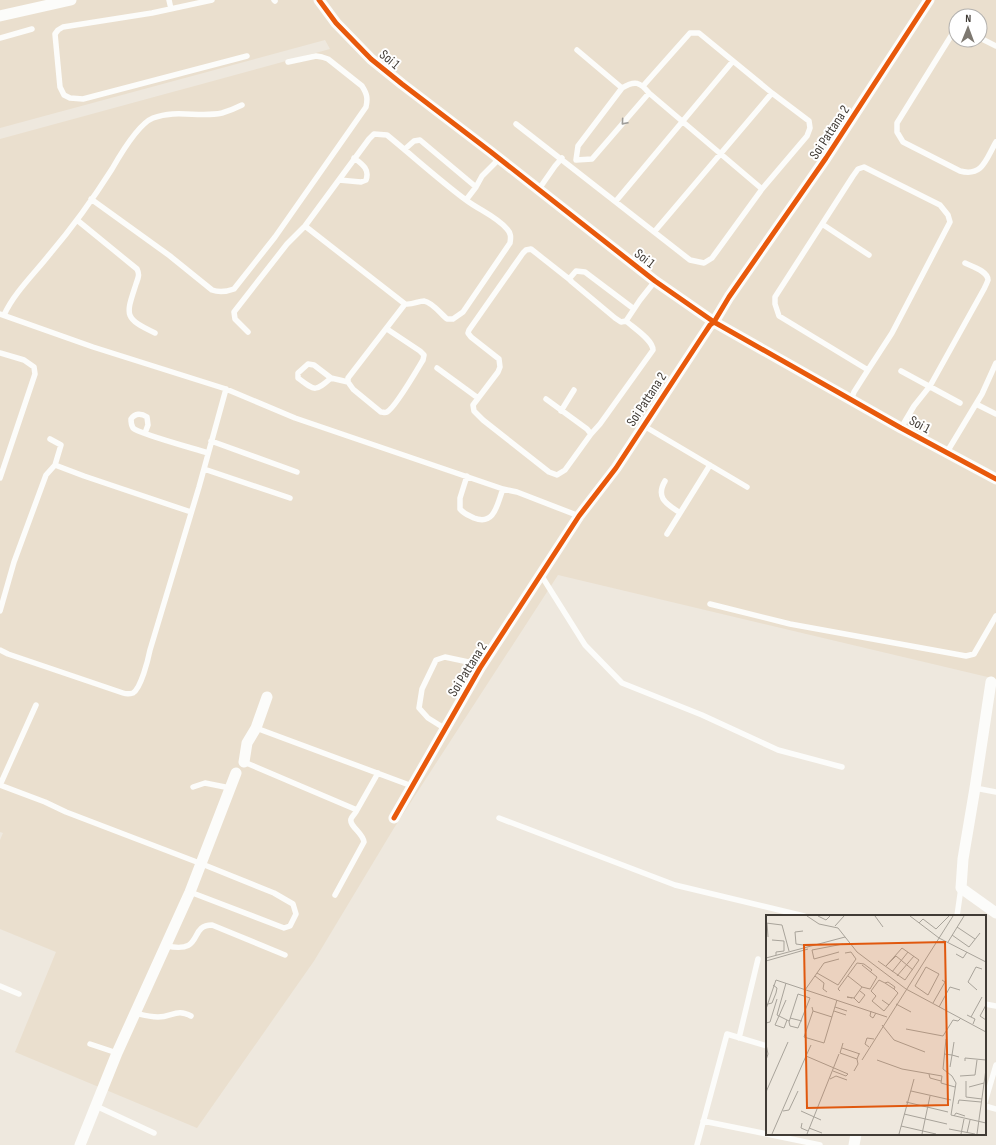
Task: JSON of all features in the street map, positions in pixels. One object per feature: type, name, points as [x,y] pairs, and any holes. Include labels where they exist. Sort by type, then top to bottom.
[{"type":"street","points":[[0,16],[43,3],[71,0]]},
{"type":"street","name":"Soi 1","points":[[319,0],[336,23],[371,59],[655,281],[714,322],[901,428],[996,479]]},
{"type":"street","name":"Soi Pattana 2","points":[[394,818],[408,784],[480,668],[579,516],[616,468],[702,337],[714,322],[728,297],[826,158],[930,0]]},
{"type":"street","points":[[991,682],[964,852],[961,888],[996,913]]},
{"type":"street","points":[[244,762],[248,743],[256,728],[267,697]]},
{"type":"street","points":[[80,1145],[117,1053],[167,946],[202,864],[236,773]]},
{"type":"street","points":[[854,1145],[856,1135]]},
{"type":"lane","points":[[169,0],[171,9]]},
{"type":"lane","points":[[212,0],[152,13],[63,27],[58,30],[55,34],[60,87],[64,94],[70,98],[82,99],[247,56]]},
{"type":"lane","points":[[0,38],[32,29]]},
{"type":"lane","points":[[516,124],[562,158],[690,260],[704,262],[712,258],[762,189],[807,136],[810,128],[809,121],[772,93],[699,33],[690,33],[643,86]]},
{"type":"lane","points":[[948,40],[897,123],[897,132],[903,142],[966,173],[972,173],[982,168],[996,142]]},
{"type":"lane","points":[[577,50],[622,88]]},
{"type":"lane","points":[[92,199],[170,256],[212,290],[226,292],[234,289],[275,237],[366,107],[368,99],[362,86],[328,58],[316,56],[288,62]]},
{"type":"lane","points":[[616,201],[682,120],[733,61]]},
{"type":"lane","points":[[571,166],[576,160],[578,146],[622,88],[634,82],[643,86],[649,93],[762,189]]},
{"type":"lane","points":[[576,160],[592,159],[649,93]]},
{"type":"lane","points":[[655,231],[772,93]]},
{"type":"lane","points":[[242,105],[223,113],[173,113],[152,118],[140,129],[124,149],[109,174],[77,220],[16,295],[2,315],[93,347],[226,388],[295,418],[503,489],[517,492],[579,516]]},
{"type":"lane","points":[[248,332],[235,319],[234,312],[287,244],[305,226],[354,158],[374,134],[387,135],[466,200],[506,228],[510,234],[510,243],[463,312],[453,319],[447,319],[429,303],[424,301],[412,305],[405,304],[305,226]]},
{"type":"lane","points":[[404,149],[414,141],[420,140],[476,187]]},
{"type":"lane","points":[[339,180],[360,182],[366,180],[366,168],[354,158]]},
{"type":"lane","points":[[466,200],[482,176],[499,158]]},
{"type":"lane","points":[[539,189],[562,158]]},
{"type":"lane","points":[[852,400],[854,392],[892,333],[950,222],[948,214],[940,205],[864,167],[858,169],[822,224],[775,297],[775,304],[779,316],[868,370]]},
{"type":"lane","points":[[77,220],[137,269],[139,275],[129,306],[129,313],[138,325],[155,333]]},
{"type":"lane","points":[[822,224],[869,255]]},
{"type":"lane","points":[[531,249],[615,318],[621,322],[626,321],[650,341],[653,346],[653,350],[565,470],[557,475],[549,472],[483,420],[474,411],[473,406],[498,372],[500,363],[499,359],[468,333],[526,250],[531,249]]},
{"type":"lane","points":[[901,428],[914,406],[930,386],[988,280],[984,273],[965,263]]},
{"type":"lane","points":[[569,279],[576,271],[585,272],[634,309]]},
{"type":"lane","points":[[626,321],[655,281]]},
{"type":"lane","points":[[348,382],[348,378],[353,370],[387,329],[405,304]]},
{"type":"lane","points":[[331,378],[321,387],[315,389],[308,386],[298,378],[298,373],[304,366],[310,364],[314,365],[331,378],[348,382],[353,389],[381,412],[387,412],[391,409],[424,360],[424,355],[387,329]]},
{"type":"lane","points":[[0,353],[29,363],[34,367],[35,374],[0,478]]},
{"type":"lane","points":[[947,452],[982,394],[996,363]]},
{"type":"lane","points":[[437,368],[478,398]]},
{"type":"lane","points":[[901,372],[960,403]]},
{"type":"lane","points":[[0,650],[123,693],[132,693],[136,690],[144,670],[204,469],[226,388]]},
{"type":"lane","points":[[561,411],[574,390]]},
{"type":"lane","points":[[546,399],[587,429],[591,434]]},
{"type":"lane","points":[[976,404],[996,414]]},
{"type":"lane","points":[[643,425],[746,487]]},
{"type":"lane","points":[[145,433],[208,453]]},
{"type":"lane","points":[[0,611],[14,562],[46,475],[55,465],[61,445],[50,439]]},
{"type":"lane","points":[[211,441],[297,472]]},
{"type":"lane","points":[[55,465],[191,512]]},
{"type":"lane","points":[[667,534],[710,466]]},
{"type":"lane","points":[[204,469],[290,498]]},
{"type":"lane","points":[[467,476],[460,498],[460,509],[464,514],[480,520],[490,518],[494,514],[503,489]]},
{"type":"lane","points":[[665,481],[661,492],[662,497],[666,504],[680,513]]},
{"type":"lane","points":[[541,575],[585,645],[622,683],[702,715],[778,750],[842,768]]},
{"type":"lane","points":[[710,604],[790,624],[966,656],[974,654],[996,616]]},
{"type":"lane","points":[[444,728],[428,718],[419,708],[422,689],[436,660],[445,657],[472,663],[480,668]]},
{"type":"lane","points":[[36,705],[0,785],[274,893],[293,904],[296,914],[290,926],[284,928],[190,892]]},
{"type":"lane","points":[[256,728],[408,784]]},
{"type":"lane","points":[[244,762],[357,810]]},
{"type":"lane","points":[[335,895],[364,842],[364,838],[351,822],[378,773]]},
{"type":"lane","points":[[193,787],[205,783],[230,788]]},
{"type":"lane","points":[[975,788],[996,792]]},
{"type":"lane","points":[[499,818],[675,884],[800,915]]},
{"type":"lane","points":[[957,915],[961,888]]},
{"type":"lane","points":[[167,946],[183,948],[190,945],[202,927],[205,925],[212,925],[285,955]]},
{"type":"lane","points":[[739,1038],[758,959]]},
{"type":"lane","points":[[0,986],[19,994]]},
{"type":"lane","points":[[986,1004],[996,1006]]},
{"type":"lane","points":[[135,1013],[145,1016],[158,1017],[177,1012],[185,1012],[191,1016]]},
{"type":"lane","points":[[697,1145],[727,1034],[766,1046]]},
{"type":"lane","points":[[90,1044],[117,1053]]},
{"type":"lane","points":[[986,1099],[996,1065]]},
{"type":"lane","points":[[96,1106],[154,1133]]},
{"type":"lane","points":[[986,1106],[996,1109]]},
{"type":"lane","points":[[703,1121],[766,1134]]},
{"type":"lane","points":[[772,1135],[820,1145]]},
{"type":"shaded area","points":[[0,0],[996,0],[996,679],[558,575],[394,828],[314,961],[197,1128],[15,1052],[56,952],[0,929],[0,840],[3,833],[0,832],[0,139],[330,49],[325,40],[0,128]]},
{"type":"cycle path","points":[[319,0],[336,23],[371,59],[655,281],[714,322],[901,428],[996,479]]},
{"type":"cycle path","points":[[394,818],[480,668],[579,516],[616,468],[710,325],[714,322],[729,297],[826,158],[929,0]]}]
